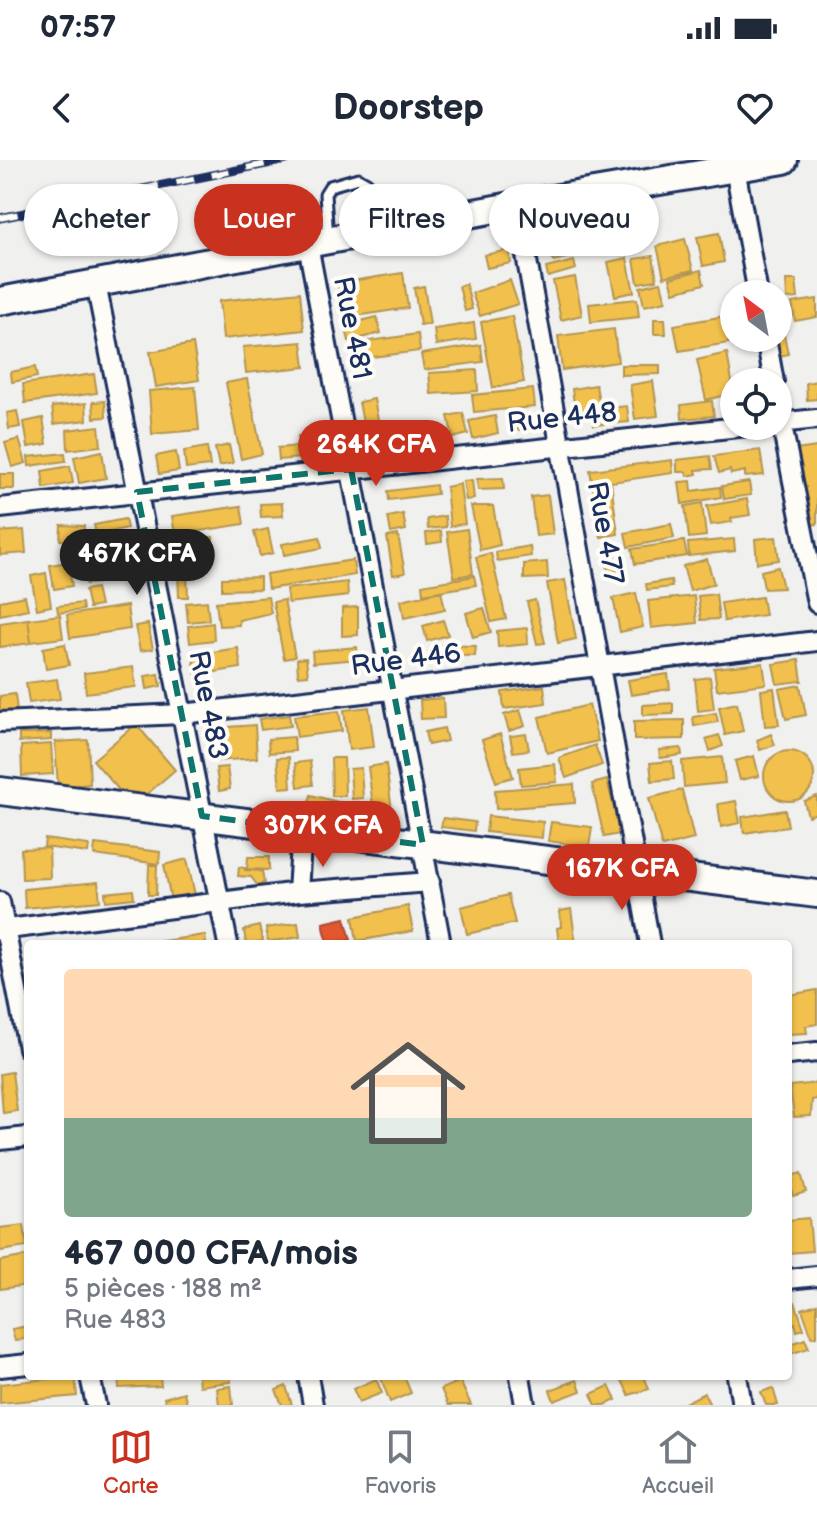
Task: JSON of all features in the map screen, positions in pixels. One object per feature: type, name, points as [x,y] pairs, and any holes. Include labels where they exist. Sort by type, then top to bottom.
[{"type":"street","points":[[641,184],[784,160]]},
{"type":"street","points":[[735,168],[755,280]]},
{"type":"street","points":[[0,301],[251,256]]},
{"type":"street","name":"Rue 481","points":[[320,256],[351,469],[440,940]]},
{"type":"street","name":"Rue 477","points":[[526,256],[649,940]]},
{"type":"street","name":"Rue 483","points":[[96,284],[227,940]]},
{"type":"street","points":[[792,418],[817,419]]},
{"type":"street","name":"Rue 448","points":[[0,508],[720,429]]},
{"type":"street","points":[[784,440],[817,603]]},
{"type":"street","name":"Rue 446","points":[[0,722],[182,714],[817,641]]},
{"type":"street","points":[[0,791],[817,894]]},
{"type":"street","points":[[298,892],[302,829]]},
{"type":"street","points":[[3,930],[298,892],[430,882]]},
{"type":"street","points":[[0,902],[24,1029]]},
{"type":"street","points":[[792,1055],[817,1052]]},
{"type":"street","points":[[0,1140],[24,1137]]},
{"type":"street","points":[[792,1279],[817,1276]]},
{"type":"street","points":[[0,1367],[24,1364]]},
{"type":"street","points":[[91,1380],[96,1405]]},
{"type":"street","points":[[309,1380],[313,1405]]},
{"type":"street","points":[[521,1380],[525,1405]]},
{"type":"street","points":[[738,1380],[742,1405]]},
{"type":"lane","points":[[323,208],[330,186],[358,178],[367,184]]},
{"type":"highlighted area","points":[[351,469],[423,845],[202,816],[137,492]]},
{"type":"building: Logements","points":[[719,233],[724,262],[703,266],[697,237]]},
{"type":"building: Logements","points":[[685,239],[693,270],[664,277],[659,246]]},
{"type":"building: Logements","points":[[484,255],[510,256],[511,263],[487,268]]},
{"type":"building: Logements","points":[[552,256],[576,256],[553,261]]},
{"type":"building: Logements","points":[[653,256],[657,280],[638,283],[634,259]]},
{"type":"building: Logements","points":[[627,258],[634,292],[615,296],[608,262]]},
{"type":"building: Logements","points":[[574,261],[576,269],[548,277],[546,268]]},
{"type":"building: Logements","points":[[701,270],[704,284],[674,292],[670,278]]},
{"type":"building: Logements","points":[[403,273],[408,308],[343,318],[338,283]]},
{"type":"building: Logements","points":[[575,277],[582,315],[561,320],[553,281]]},
{"type":"building: Logements","points":[[510,280],[518,304],[480,316],[472,293]]},
{"type":"building: Logements","points":[[792,280],[796,280],[798,298],[792,299]]},
{"type":"building: Logements","points":[[661,282],[666,301],[644,306],[640,287]]},
{"type":"building: Logements","points":[[466,284],[472,309],[465,311],[459,286]]},
{"type":"building: Logements","points":[[424,286],[430,324],[420,325],[414,288]]},
{"type":"building: Logements","points":[[300,292],[304,330],[223,339],[219,301]]},
{"type":"building: Logements","points":[[637,299],[639,317],[591,322],[589,304]]},
{"type":"building: Logements","points":[[817,299],[817,317],[795,321],[792,303]]},
{"type":"building: Logements","points":[[512,316],[524,382],[493,388],[481,322]]},
{"type":"building: Logements","points":[[377,317],[381,333],[349,341],[345,325]]},
{"type":"building: Logements","points":[[720,317],[720,344],[679,351],[674,325]]},
{"type":"building: Logements","points":[[654,319],[665,319],[666,334],[654,334]]},
{"type":"building: Logements","points":[[474,323],[476,339],[436,345],[434,329]]},
{"type":"building: Logements","points":[[614,329],[618,362],[562,370],[558,336]]},
{"type":"building: Logements","points":[[418,334],[420,351],[365,358],[363,342]]},
{"type":"building: Logements","points":[[302,342],[305,367],[246,373],[243,347]]},
{"type":"building: Logements","points":[[193,344],[199,380],[156,387],[150,352]]},
{"type":"building: Logements","points":[[481,345],[483,362],[424,370],[421,354]]},
{"type":"building: Logements","points":[[727,353],[730,368],[720,368],[720,396],[706,400],[697,360]]},
{"type":"building: Logements","points":[[621,365],[660,365],[660,374],[621,375]]},
{"type":"building: Logements","points":[[35,367],[37,377],[12,382],[11,372]]},
{"type":"building: Logements","points":[[477,370],[478,391],[431,394],[429,373]]},
{"type":"building: Logements","points":[[94,374],[97,393],[25,403],[23,384]]},
{"type":"building: Logements","points":[[247,379],[262,454],[241,459],[226,383]]},
{"type":"building: Logements","points":[[653,381],[658,416],[635,419],[630,385]]},
{"type":"building: Logements","points":[[817,381],[817,399],[807,400],[806,383]]},
{"type":"building: Logements","points":[[596,385],[600,407],[575,411],[572,389]]},
{"type":"building: Logements","points":[[195,387],[199,430],[152,434],[149,391]]},
{"type":"building: Logements","points":[[533,389],[535,407],[474,412],[472,395]]},
{"type":"building: Logements","points":[[374,399],[378,420],[363,423],[359,402]]},
{"type":"building: Logements","points":[[105,401],[106,417],[94,418],[93,402]]},
{"type":"building: Logements","points":[[712,401],[714,416],[682,419],[681,405]]},
{"type":"building: Logements","points":[[86,403],[87,420],[54,424],[52,407]]},
{"type":"building: Logements","points":[[627,406],[629,422],[594,425],[592,410]]},
{"type":"building: Logements","points":[[17,411],[20,427],[9,429],[7,413]]},
{"type":"building: Logements","points":[[463,413],[468,434],[453,438],[448,416]]},
{"type":"building: Logements","points":[[495,416],[498,433],[473,439],[469,421]]},
{"type":"building: Logements","points":[[540,416],[540,429],[517,430],[516,417]]},
{"type":"building: Logements","points":[[43,418],[47,444],[28,447],[24,422]]},
{"type":"building: Logements","points":[[99,426],[101,446],[68,450],[67,430]]},
{"type":"building: Logements","points":[[412,427],[426,427],[425,444],[411,444]]},
{"type":"building: Logements","points":[[396,429],[398,449],[370,453],[368,433]]},
{"type":"building: Logements","points":[[323,434],[324,456],[279,460],[278,448],[298,446],[298,436]]},
{"type":"building: Logements","points":[[19,439],[26,463],[12,467],[5,443]]},
{"type":"building: Logements","points":[[229,445],[233,463],[219,466],[215,448]]},
{"type":"building: Logements","points":[[207,447],[210,466],[186,469],[184,451]]},
{"type":"building: Logements","points":[[817,447],[817,524],[809,525],[795,450]]},
{"type":"building: Logements","points":[[760,450],[764,475],[745,477],[745,471],[731,474],[730,470],[719,473],[714,456]]},
{"type":"building: Logements","points":[[102,451],[106,478],[79,483],[74,457]]},
{"type":"building: Logements","points":[[176,452],[179,471],[159,474],[156,456]]},
{"type":"building: Logements","points":[[65,453],[66,461],[29,466],[28,457]]},
{"type":"building: Logements","points":[[710,456],[712,469],[696,470],[697,474],[687,476],[686,472],[677,472],[677,460]]},
{"type":"building: Logements","points":[[672,460],[673,473],[611,482],[618,534],[601,537],[590,470]]},
{"type":"building: Logements","points":[[70,466],[73,483],[44,488],[42,471]]},
{"type":"building: Logements","points":[[0,474],[14,474],[14,489],[0,489]]},
{"type":"building: Logements","points":[[503,478],[504,489],[478,490],[477,479]]},
{"type":"building: Logements","points":[[472,480],[474,499],[466,500],[463,481]]},
{"type":"building: Logements","points":[[691,481],[692,491],[720,487],[721,497],[682,504],[679,482]]},
{"type":"building: Logements","points":[[749,482],[751,495],[724,499],[722,486]]},
{"type":"building: Logements","points":[[460,484],[465,524],[450,526],[446,487]]},
{"type":"building: Logements","points":[[436,485],[437,494],[389,500],[388,491]]},
{"type":"building: Logements","points":[[548,495],[553,534],[536,536],[531,497]]},
{"type":"building: Logements","points":[[747,499],[750,515],[711,525],[707,506]]},
{"type":"building: Logements","points":[[282,503],[283,516],[261,517],[260,504]]},
{"type":"building: Logements","points":[[702,503],[706,536],[689,538],[685,506]]},
{"type":"building: Logements","points":[[241,506],[244,524],[175,535],[172,516]]},
{"type":"building: Logements","points":[[471,506],[493,506],[500,545],[480,550]]},
{"type":"building: Logements","points":[[403,514],[406,530],[391,533],[388,517]]},
{"type":"building: Logements","points":[[445,516],[446,527],[428,529],[427,519]]},
{"type":"building: Logements","points":[[125,519],[127,528],[96,535],[94,525]]},
{"type":"building: Logements","points":[[671,524],[674,538],[628,547],[625,533]]},
{"type":"building: Logements","points":[[61,525],[84,526],[83,541],[60,540]]},
{"type":"building: Logements","points":[[268,529],[273,553],[260,556],[254,532]]},
{"type":"building: Logements","points":[[467,529],[473,574],[454,577],[447,532]]},
{"type":"building: Logements","points":[[24,530],[26,553],[0,555],[0,532]]},
{"type":"building: Logements","points":[[441,531],[442,542],[427,544],[426,533]]},
{"type":"building: Logements","points":[[398,535],[405,573],[393,575],[387,537]]},
{"type":"building: Logements","points":[[213,537],[213,547],[190,548],[190,538]]},
{"type":"building: Logements","points":[[320,537],[322,548],[284,555],[282,544]]},
{"type":"building: Logements","points":[[776,537],[779,560],[757,563],[755,539]]},
{"type":"building: Logements","points":[[734,539],[735,551],[689,556],[688,543]]},
{"type":"building: Logements","points":[[129,541],[137,570],[127,573],[120,543]]},
{"type":"building: Logements","points":[[684,541],[687,556],[635,564],[632,549]]},
{"type":"building: Logements","points":[[92,544],[97,583],[86,584],[81,545]]},
{"type":"building: Logements","points":[[530,546],[531,556],[497,561],[496,552]]},
{"type":"building: Logements","points":[[614,549],[617,571],[608,572],[605,550]]},
{"type":"building: Logements","points":[[190,551],[192,560],[175,564],[173,555]]},
{"type":"building: Logements","points":[[491,553],[506,619],[491,622],[476,557]]},
{"type":"building: Logements","points":[[707,559],[714,584],[690,591],[683,566]]},
{"type":"building: Logements","points":[[353,560],[355,575],[268,589],[266,574]]},
{"type":"building: Logements","points":[[68,562],[72,586],[54,589],[50,565]]},
{"type":"building: Logements","points":[[547,562],[548,578],[524,579],[524,564]]},
{"type":"building: Logements","points":[[778,567],[783,588],[764,589],[761,571]]},
{"type":"building: Logements","points":[[46,573],[51,606],[37,609],[31,576]]},
{"type":"building: Logements","points":[[178,573],[187,573],[188,597],[179,597]]},
{"type":"building: Logements","points":[[474,576],[476,585],[423,594],[422,585]]},
{"type":"building: Logements","points":[[260,577],[260,589],[222,590],[222,578]]},
{"type":"building: Logements","points":[[565,580],[576,639],[558,643],[547,583]]},
{"type":"building: Logements","points":[[671,580],[672,587],[647,590],[646,584]]},
{"type":"building: Logements","points":[[347,582],[348,596],[288,603],[286,589]]},
{"type":"building: Logements","points":[[96,588],[100,606],[89,608],[85,590]]},
{"type":"building: Logements","points":[[441,591],[445,609],[404,618],[401,600]]},
{"type":"building: Logements","points":[[636,593],[643,627],[620,632],[613,598]]},
{"type":"building: Logements","points":[[716,594],[719,619],[701,620],[698,596]]},
{"type":"building: Logements","points":[[25,596],[28,609],[0,615],[0,601]]},
{"type":"building: Logements","points":[[694,596],[697,623],[651,628],[648,601]]},
{"type":"building: Logements","points":[[268,597],[271,613],[239,620],[239,625],[219,626],[216,602]]},
{"type":"building: Logements","points":[[762,597],[765,615],[724,621],[721,603]]},
{"type":"building: Logements","points":[[284,600],[295,657],[284,659],[273,602]]},
{"type":"building: Logements","points":[[535,600],[545,643],[537,644],[527,602]]},
{"type":"building: Logements","points":[[207,601],[209,620],[188,622],[186,603]]},
{"type":"building: Logements","points":[[82,603],[83,610],[58,613],[57,606]]},
{"type":"building: Logements","points":[[127,606],[130,629],[70,638],[67,615]]},
{"type":"building: Logements","points":[[358,607],[358,635],[342,636],[342,608]]},
{"type":"building: Logements","points":[[484,608],[491,632],[473,637],[466,613]]},
{"type":"building: Logements","points":[[60,615],[63,638],[31,642],[28,619]]},
{"type":"building: Logements","points":[[28,619],[31,643],[0,647],[0,623]]},
{"type":"building: Logements","points":[[443,620],[448,635],[427,641],[423,626]]},
{"type":"building: Logements","points":[[213,623],[214,640],[190,643],[188,626]]},
{"type":"building: Logements","points":[[148,624],[153,649],[140,651],[135,626]]},
{"type":"building: Logements","points":[[527,628],[528,644],[498,647],[497,631]]},
{"type":"building: Logements","points":[[65,644],[69,665],[46,669],[43,648]]},
{"type":"building: Logements","points":[[436,645],[476,646],[475,656],[436,655]]},
{"type":"building: Logements","points":[[357,647],[358,659],[313,663],[312,651]]},
{"type":"building: Logements","points":[[238,648],[241,668],[196,675],[193,655]]},
{"type":"building: Logements","points":[[306,658],[308,675],[298,676],[297,659]]},
{"type":"building: Logements","points":[[799,660],[802,681],[777,684],[773,664]]},
{"type":"building: Logements","points":[[763,663],[766,684],[717,690],[714,668]]},
{"type":"building: Logements","points":[[133,667],[136,687],[86,693],[84,673]]},
{"type":"building: Logements","points":[[159,674],[161,686],[147,689],[145,676]]},
{"type":"building: Logements","points":[[668,674],[670,689],[631,695],[628,680]]},
{"type":"building: Logements","points":[[710,677],[714,709],[698,711],[695,679]]},
{"type":"building: Logements","points":[[57,679],[60,699],[29,703],[26,683]]},
{"type":"building: Logements","points":[[800,685],[806,715],[786,719],[779,689]]},
{"type":"building: Logements","points":[[544,686],[546,703],[504,709],[502,692]]},
{"type":"building: Logements","points":[[774,688],[779,725],[765,726],[761,690]]},
{"type":"building: Logements","points":[[15,694],[17,711],[0,713],[0,696]]},
{"type":"building: Logements","points":[[443,698],[444,718],[421,719],[420,700]]},
{"type":"building: Logements","points":[[673,703],[673,714],[643,715],[643,705]]},
{"type":"building: Logements","points":[[737,703],[743,731],[725,735],[719,707]]},
{"type":"building: Logements","points":[[589,705],[598,741],[547,753],[539,717]]},
{"type":"building: Logements","points":[[369,707],[374,747],[349,750],[344,710]]},
{"type":"building: Logements","points":[[520,710],[525,726],[509,731],[504,715]]},
{"type":"building: Logements","points":[[339,711],[342,731],[297,737],[294,716]]},
{"type":"building: Logements","points":[[716,713],[718,722],[694,726],[693,717]]},
{"type":"building: Logements","points":[[289,715],[291,726],[261,730],[259,719]]},
{"type":"building: Logements","points":[[684,720],[684,739],[634,740],[634,721]]},
{"type":"building: Logements","points":[[136,724],[175,770],[133,806],[93,760]]},
{"type":"building: Logements","points":[[255,725],[257,758],[215,761],[213,728]]},
{"type":"building: Logements","points":[[444,728],[447,741],[428,745],[425,732]]},
{"type":"building: Logements","points":[[51,733],[51,740],[19,742],[19,734]]},
{"type":"building: Logements","points":[[500,734],[513,777],[496,782],[482,740]]},
{"type":"building: Logements","points":[[526,734],[529,750],[513,752],[510,736]]},
{"type":"building: Logements","points":[[771,734],[775,745],[760,750],[757,740]]},
{"type":"building: Logements","points":[[719,735],[723,746],[710,751],[706,739]]},
{"type":"building: Logements","points":[[294,737],[295,751],[269,753],[268,739]]},
{"type":"building: Logements","points":[[88,740],[90,784],[58,787],[55,742]]},
{"type":"building: Logements","points":[[51,744],[53,774],[22,776],[21,746]]},
{"type":"building: Logements","points":[[595,745],[602,765],[566,778],[559,758]]},
{"type":"building: Logements","points":[[681,748],[682,755],[660,758],[659,750]]},
{"type":"building: Logements","points":[[789,751],[807,758],[814,776],[807,794],[789,801],[771,794],[764,776],[771,758]]},
{"type":"building: Logements","points":[[754,756],[759,776],[740,780],[735,761]]},
{"type":"building: Logements","points":[[289,757],[291,787],[280,788],[277,758]]},
{"type":"building: Logements","points":[[722,757],[725,783],[684,787],[682,761]]},
{"type":"building: Logements","points":[[331,758],[344,758],[345,796],[332,796]]},
{"type":"building: Logements","points":[[310,761],[313,785],[298,787],[295,763]]},
{"type":"building: Logements","points":[[672,761],[674,779],[652,781],[650,763]]},
{"type":"building: Logements","points":[[386,764],[393,819],[375,822],[368,767]]},
{"type":"building: Logements","points":[[555,764],[557,782],[521,785],[519,768]]},
{"type":"building: Logements","points":[[227,767],[230,789],[219,791],[216,768]]},
{"type":"building: Logements","points":[[361,768],[363,798],[352,799],[350,769]]},
{"type":"building: Logements","points":[[607,780],[620,834],[604,837],[592,784]]},
{"type":"building: Logements","points":[[574,784],[575,803],[496,809],[495,790]]},
{"type":"building: Logements","points":[[682,790],[694,839],[662,847],[649,798]]},
{"type":"building: Logements","points":[[311,795],[346,804],[341,822],[306,812]]},
{"type":"building: Logements","points":[[817,796],[817,813],[808,816],[804,801]]},
{"type":"building: Logements","points":[[736,801],[740,823],[721,827],[718,804]]},
{"type":"building: Logements","points":[[354,806],[369,808],[367,822],[352,819]]},
{"type":"building: Logements","points":[[785,810],[788,826],[744,833],[742,817]]},
{"type":"building: Logements","points":[[488,816],[543,822],[542,838],[486,832]]},
{"type":"building: Logements","points":[[443,818],[475,822],[474,831],[441,827]]},
{"type":"building: Logements","points":[[551,822],[592,827],[589,847],[548,841]]},
{"type":"building: Logements","points":[[45,839],[89,845],[88,853],[44,847]]},
{"type":"building: Logements","points":[[95,844],[160,852],[159,864],[94,855]]},
{"type":"building: Logements","points":[[49,848],[50,878],[22,879],[21,849]]},
{"type":"building: Logements","points":[[248,857],[269,857],[269,870],[247,869]]},
{"type":"building: Logements","points":[[187,859],[195,895],[171,900],[164,865]]},
{"type":"building: Logements","points":[[149,865],[157,865],[156,895],[148,895]]},
{"type":"building: Logements","points":[[239,867],[262,871],[264,883],[258,886],[251,877],[238,876]]},
{"type":"building: Logements","points":[[98,882],[100,901],[25,908],[24,889]]},
{"type":"building: Logements","points":[[133,890],[134,898],[106,901],[105,893]]},
{"type":"building: Logements","points":[[508,895],[515,923],[467,934],[461,907]]},
{"type":"building: Logements","points":[[408,906],[413,931],[357,940],[353,917]]},
{"type":"building: Logements","points":[[571,909],[575,940],[558,940],[560,911]]},
{"type":"building: Logements","points":[[298,923],[300,937],[268,940],[266,928]]},
{"type":"building: Logements","points":[[259,926],[263,940],[245,940],[244,930]]},
{"type":"building: Logements","points":[[205,935],[206,940],[170,940]]},
{"type":"building: Logements","points":[[817,990],[817,1024],[806,1026],[807,1033],[792,1034],[792,994]]},
{"type":"building: Logements","points":[[12,1072],[17,1111],[3,1113],[0,1074]]},
{"type":"building: Logements","points":[[817,1083],[817,1099],[812,1100],[811,1116],[794,1117],[792,1086]]},
{"type":"building: Logements","points":[[801,1173],[806,1192],[793,1196],[792,1176]]},
{"type":"building: Logements","points":[[809,1218],[812,1251],[792,1253],[792,1220]]},
{"type":"building: Logements","points":[[24,1225],[24,1247],[0,1251],[0,1228]]},
{"type":"building: Logements","points":[[24,1257],[24,1286],[0,1289],[0,1261]]},
{"type":"building: Logements","points":[[795,1302],[804,1329],[797,1331],[795,1323],[792,1325],[792,1303]]},
{"type":"building: Logements","points":[[817,1304],[817,1336],[812,1337],[802,1309]]},
{"type":"building: Logements","points":[[24,1327],[24,1339],[15,1341],[12,1329]]},
{"type":"building: Logements","points":[[805,1339],[809,1348],[792,1353],[792,1344]]},
{"type":"building: Logements","points":[[75,1380],[77,1396],[0,1403],[0,1384]]},
{"type":"building: Logements","points":[[118,1380],[160,1380],[161,1386],[119,1388]]},
{"type":"building: Logements","points":[[198,1380],[231,1382],[199,1386]]},
{"type":"building: Logements","points":[[376,1380],[382,1393],[359,1402],[353,1389]]},
{"type":"building: Logements","points":[[382,1380],[406,1380],[411,1393],[390,1402]]},
{"type":"building: Logements","points":[[577,1380],[581,1391],[554,1401],[550,1390]]},
{"type":"building: Logements","points":[[622,1380],[646,1380],[649,1389],[629,1395]]},
{"type":"building: Logements","points":[[460,1381],[471,1405],[448,1405],[441,1389]]},
{"type":"building: Logements","points":[[231,1386],[233,1405],[219,1405],[217,1388]]},
{"type":"building: Logements","points":[[286,1386],[292,1405],[282,1405],[276,1390]]},
{"type":"building: Logements","points":[[609,1386],[616,1400],[596,1405],[591,1394]]},
{"type":"building: Logements","points":[[773,1388],[778,1405],[766,1405],[761,1392]]},
{"type":"building: Logements","points":[[184,1392],[187,1405],[166,1405],[164,1398]]},
{"type":"building: Logements","points":[[704,1393],[710,1405],[681,1405]]},
{"type":"building: Commerces","points":[[345,918],[351,940],[327,940],[323,923]]},
{"type":"railway","points":[[0,218],[286,160]]}]
